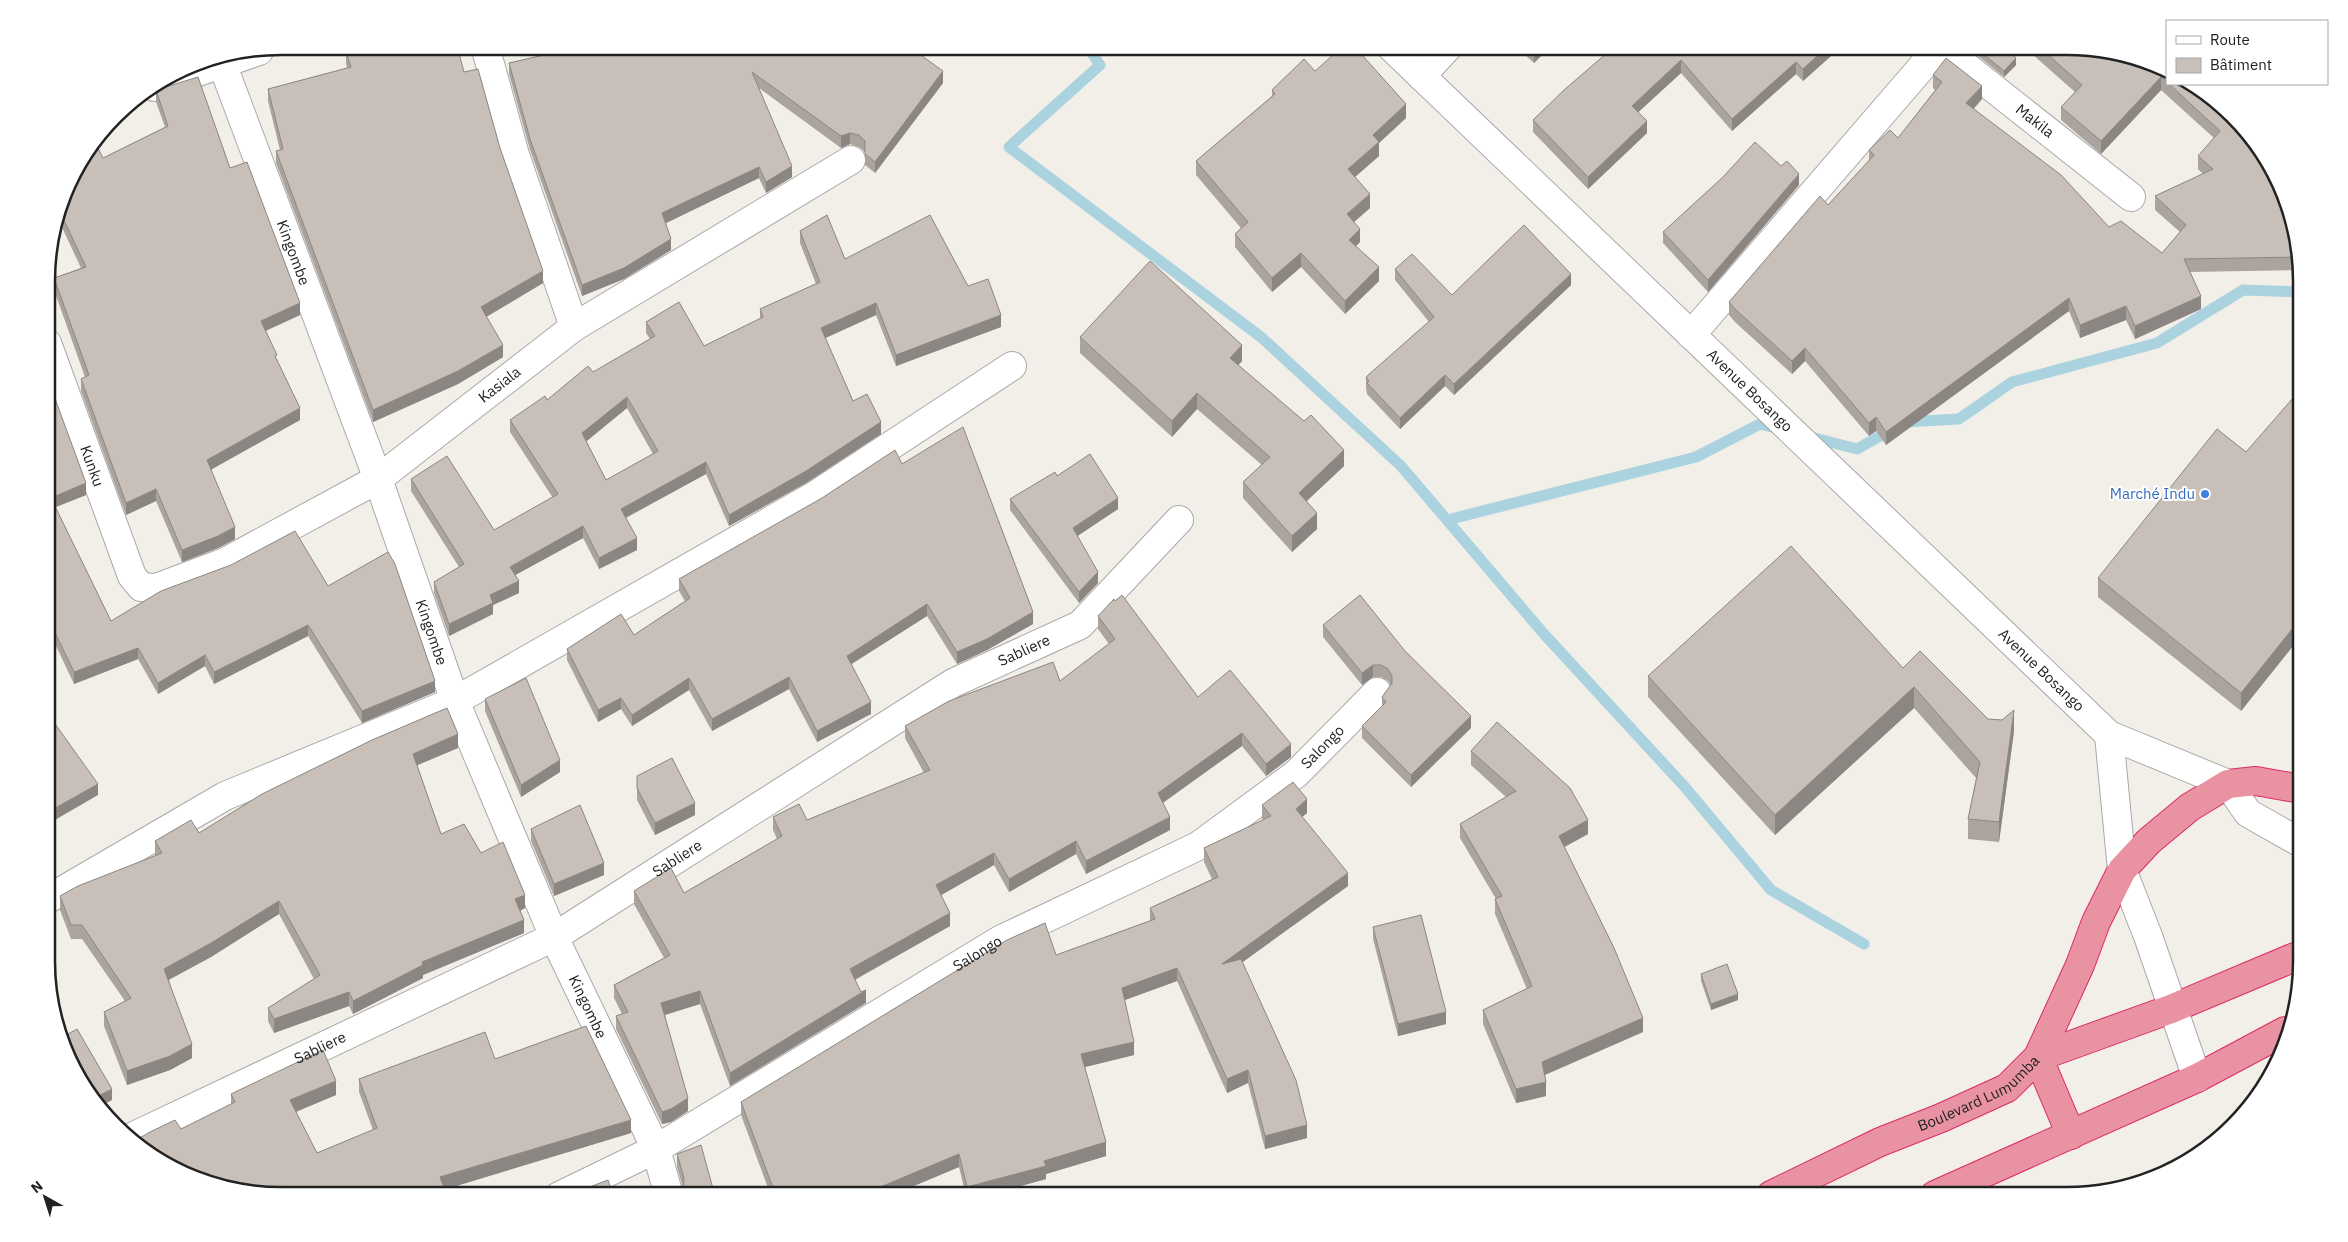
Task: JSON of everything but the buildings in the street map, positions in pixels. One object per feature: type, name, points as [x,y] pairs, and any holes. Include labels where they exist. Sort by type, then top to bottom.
[{"type":"highway","points":[[2071,1135],[2038,1057],[2080,966],[2096,922],[2122,870],[2149,841],[2183,812],[2228,784],[2256,780],[2293,787]]},
{"type":"highway","name":"Boulevard Lumumba","points":[[1787,1187],[1880,1142],[1941,1118],[2007,1088],[2038,1057],[2171,1008],[2293,958]]},
{"type":"highway","points":[[1953,1187],[2197,1078],[2281,1033]]},
{"type":"street","points":[[487,55],[515,155],[574,327]]},
{"type":"street","name":"Avenue Bosango","points":[[1399,55],[2108,735]]},
{"type":"street","points":[[1421,76],[1441,55]]},
{"type":"street","points":[[1690,335],[1932,55]]},
{"type":"street","name":"Makila","points":[[1951,55],[2130,197]]},
{"type":"street","name":"Kingombe","points":[[222,63],[378,479],[455,701],[554,937],[656,1149],[667,1187]]},
{"type":"street","name":"Kasiala","points":[[141,587],[156,588],[225,562],[378,479],[574,327],[851,160]]},
{"type":"street","name":"Kunku","points":[[55,365],[132,576],[141,587]]},
{"type":"street","points":[[55,895],[225,796],[455,701],[814,496],[1012,366]]},
{"type":"street","name":"Sabliere","points":[[137,1135],[554,937],[953,683],[1080,625],[1179,520]]},
{"type":"street","name":"Salongo","points":[[578,1187],[656,1149],[1000,940],[1198,846],[1296,774],[1377,692]]},
{"type":"street","points":[[2197,1078],[2171,1008],[2148,936],[2122,870],[2108,735],[2228,784],[2248,813],[2293,838]]},
{"type":"waterway","points":[[1093,55],[1100,65],[1009,147],[1261,337],[1401,466],[1544,634],[1684,786],[1771,890],[1864,944]]},
{"type":"waterway","points":[[1807,436],[1857,449],[1905,422],[1959,419],[2012,382],[2157,343],[2243,290],[2293,292]]},
{"type":"waterway","points":[[1447,520],[1696,457],[1760,424],[1780,429]]},
{"type":"place","name":"Marché Indu","points":[[2205,494]]}]
